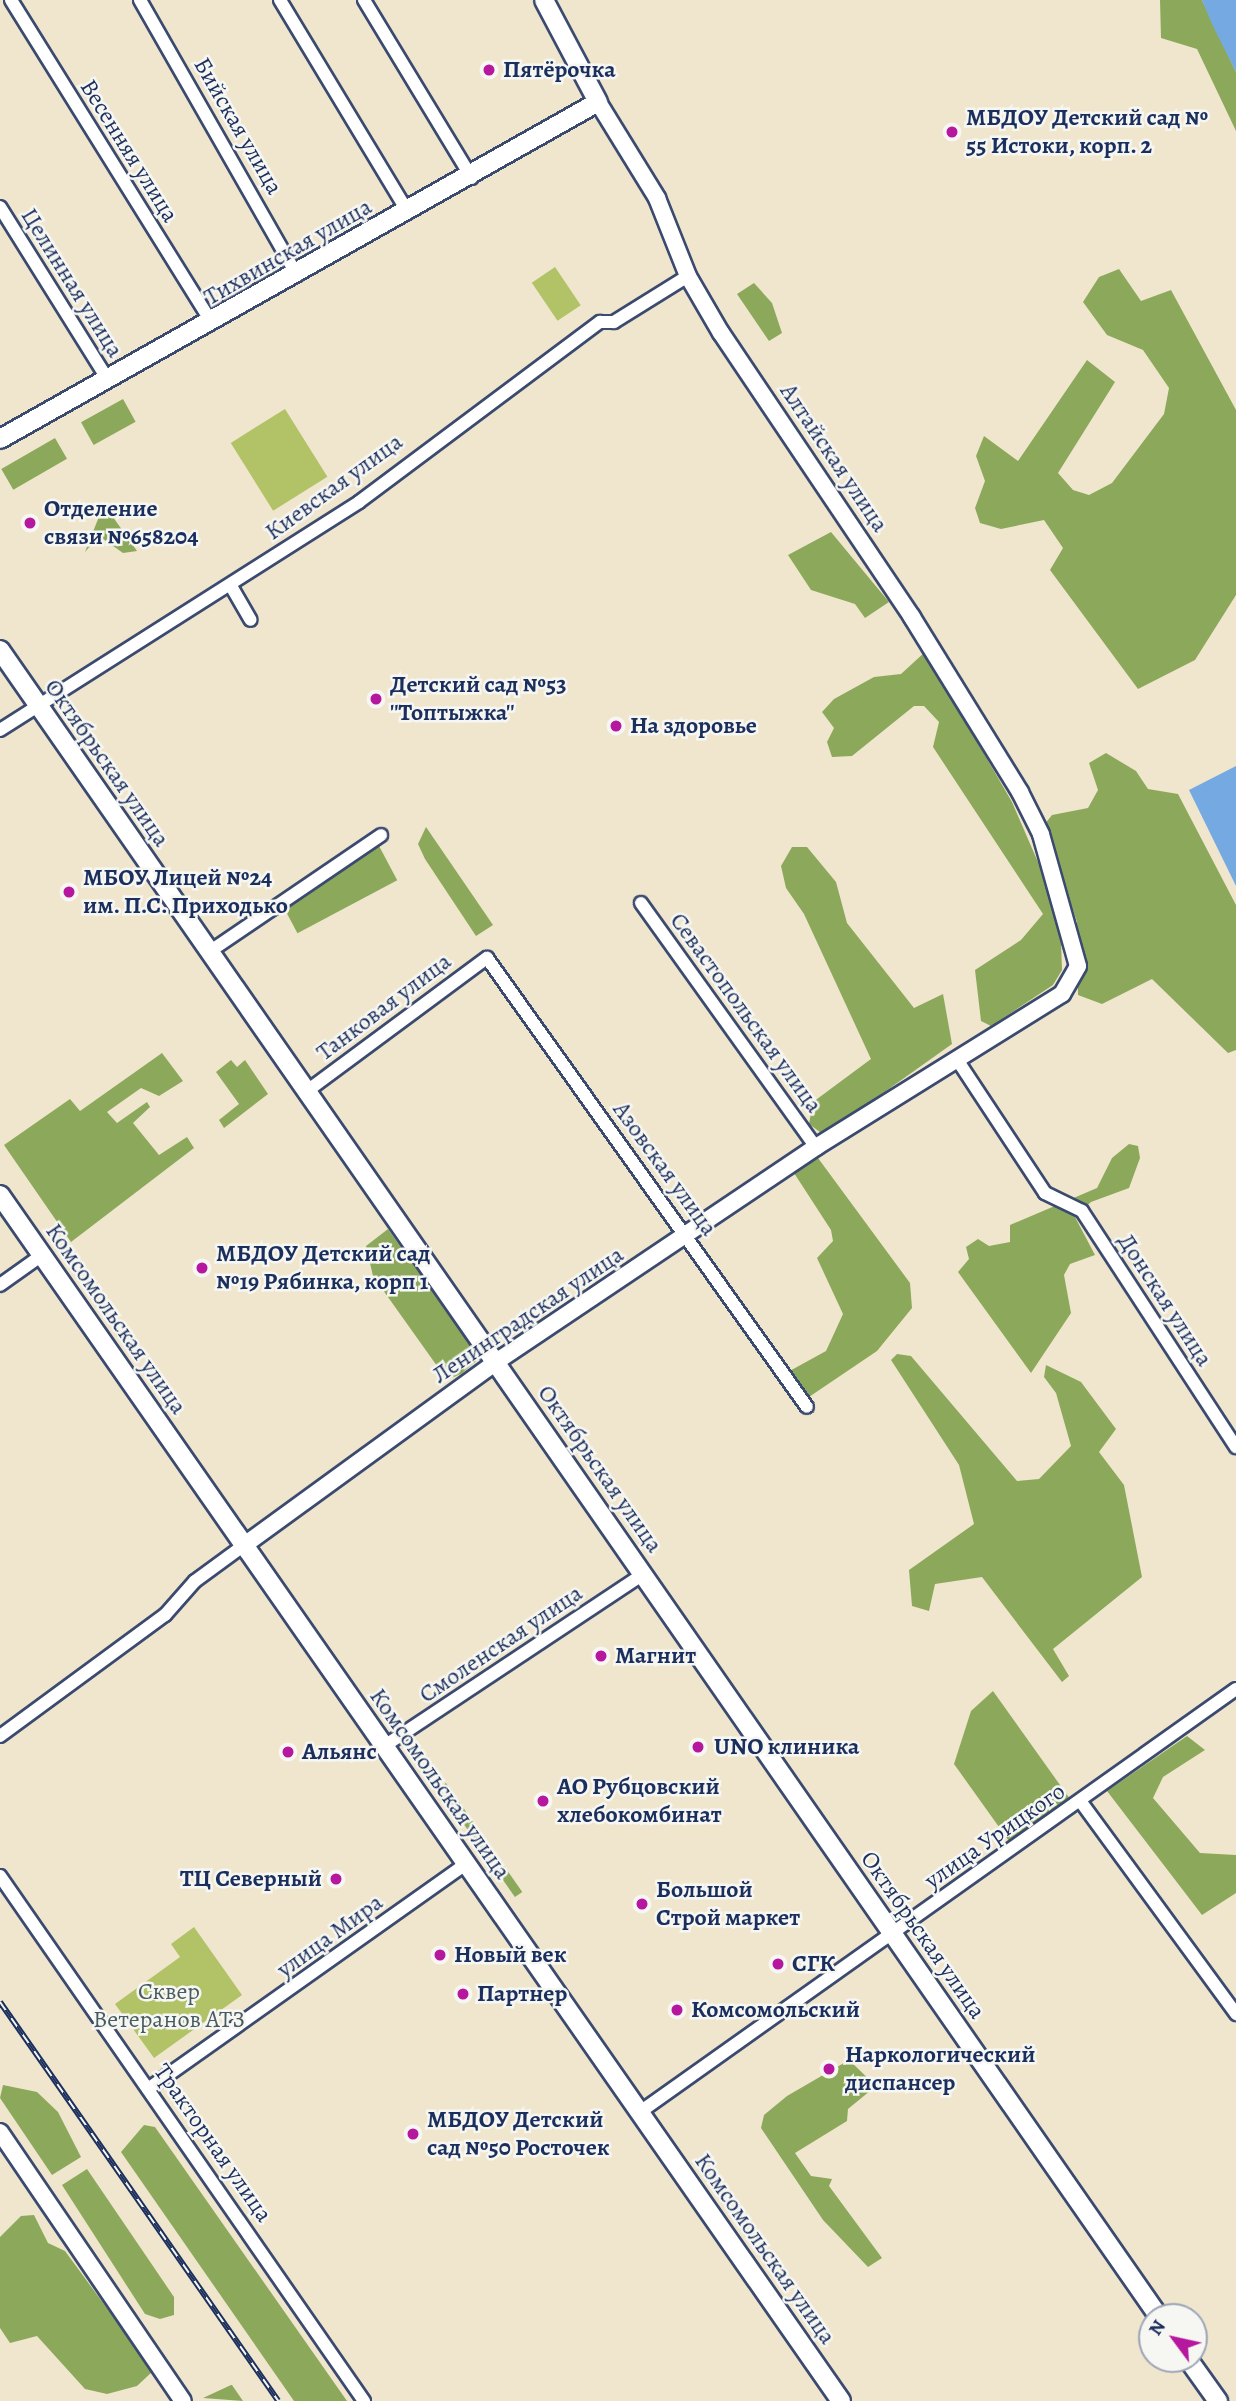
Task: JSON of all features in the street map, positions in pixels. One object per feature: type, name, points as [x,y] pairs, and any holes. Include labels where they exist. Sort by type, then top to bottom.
[{"type":"main road","name":"Алтайская улица","points":[[544,0],[598,102]]},
{"type":"main road","name":"Тихвинская улица","points":[[0,439],[472,178],[598,102]]},
{"type":"main road","name":"Октябрьская улица","points":[[0,650],[1149,2303]]},
{"type":"main road","name":"Комсомольская улица","points":[[0,1195],[841,2401]]},
{"type":"main road","points":[[1198,2373],[1218,2401]]},
{"type":"street","name":"Весенняя улица","points":[[11,0],[212,323]]},
{"type":"street","name":"Бийская улица","points":[[140,0],[298,275]]},
{"type":"street","points":[[280,0],[408,212]]},
{"type":"street","points":[[364,0],[472,178]]},
{"type":"street","name":"Алтайская улица","points":[[598,102],[657,198],[688,276],[1020,792],[1041,834],[1077,946]]},
{"type":"street","name":"Целинная улица","points":[[0,207],[108,380]]},
{"type":"street","name":"Киевская улица","points":[[0,730],[359,502],[600,322],[614,323],[688,276]]},
{"type":"street","points":[[230,586],[251,620]]},
{"type":"street","points":[[209,952],[381,835]]},
{"type":"street","name":"Севастопольская улица","points":[[641,902],[816,1147]]},
{"type":"street","name":"Ленинградская улица","points":[[0,1736],[165,1615],[195,1581],[496,1362],[816,1147],[1062,994],[1078,966],[1077,946]]},
{"type":"street","name":"Танковая улица","points":[[307,1091],[486,958]]},
{"type":"street","name":"Азовская улица","points":[[486,958],[687,1235],[807,1407]]},
{"type":"street","name":"Донская улица","points":[[957,1060],[1045,1193],[1082,1211],[1236,1447]]},
{"type":"street","points":[[0,1285],[42,1255]]},
{"type":"street","name":"Смоленская улица","points":[[383,1747],[643,1574]]},
{"type":"street","name":"улица Урицкого","points":[[639,2112],[893,1936],[1236,1689]]},
{"type":"street","points":[[1081,1802],[1236,2014]]},
{"type":"street","name":"улица Мира","points":[[148,2089],[466,1864]]},
{"type":"street","name":"Тракторная улица","points":[[0,1877],[364,2401]]},
{"type":"street","points":[[0,2132],[183,2401]]},
{"type":"green space","points":[[1160,0],[1202,0],[1236,72],[1236,131],[1197,49],[1161,38]]},
{"type":"green space","points":[[555,267],[581,305],[558,321],[532,283]]},
{"type":"green space","points":[[1119,269],[1141,301],[1171,290],[1236,410],[1236,595],[1195,660],[1138,689],[1050,570],[1063,548],[1044,520],[1001,529],[980,523],[975,508],[985,481],[976,456],[984,436],[1018,461],[1087,360],[1115,382],[1058,473],[1073,490],[1089,495],[1112,483],[1164,414],[1169,388],[1143,350],[1107,335],[1083,302],[1099,277]]},
{"type":"green space","points":[[754,283],[772,303],[782,333],[769,341],[737,294]]},
{"type":"green space","points":[[123,399],[136,422],[94,445],[81,422]]},
{"type":"green space","points":[[285,409],[327,477],[273,511],[231,443]]},
{"type":"green space","points":[[55,438],[67,459],[13,490],[1,469]]},
{"type":"green space","points":[[102,509],[108,510],[137,551],[123,553],[99,536],[85,552]]},
{"type":"green space","points":[[831,532],[889,602],[865,618],[855,604],[811,590],[788,555]]},
{"type":"green space","points":[[925,652],[1012,802],[1060,913],[1062,970],[1053,985],[991,1026],[981,1021],[975,970],[1021,940],[1043,914],[933,747],[939,722],[924,706],[914,706],[852,756],[832,757],[827,742],[834,728],[822,712],[834,699],[874,677],[901,674]]},
{"type":"green space","points":[[1106,753],[1136,771],[1148,789],[1178,794],[1236,905],[1236,1050],[1228,1053],[1152,979],[1102,1004],[1078,995],[1077,922],[1044,825],[1052,815],[1088,808],[1098,790],[1089,763]]},
{"type":"green space","points":[[426,827],[493,925],[476,936],[418,844]]},
{"type":"green space","points":[[378,844],[397,880],[297,933],[278,897]]},
{"type":"green space","points":[[792,847],[807,847],[836,882],[847,923],[914,1008],[943,994],[952,1044],[824,1135],[809,1124],[813,1102],[871,1059],[804,914],[786,888],[781,866]]},
{"type":"green space","points":[[162,1053],[183,1081],[159,1096],[141,1088],[107,1112],[117,1123],[147,1102],[150,1107],[133,1123],[159,1155],[187,1137],[194,1148],[71,1242],[4,1145],[70,1099],[80,1111]]},
{"type":"green space","points":[[231,1060],[237,1067],[245,1060],[268,1094],[224,1128],[219,1120],[239,1104],[216,1072]]},
{"type":"green space","points":[[1129,1144],[1138,1146],[1140,1158],[1129,1188],[1091,1202],[1075,1217],[1095,1255],[1070,1264],[1064,1275],[1071,1313],[1031,1373],[958,1272],[969,1259],[966,1247],[978,1239],[989,1246],[1010,1242],[1010,1225],[1097,1188],[1112,1158]]},
{"type":"green space","points":[[818,1158],[910,1283],[912,1308],[877,1351],[806,1399],[786,1373],[826,1351],[843,1314],[817,1258],[833,1241],[831,1230],[794,1173]]},
{"type":"green space","points":[[388,1229],[480,1358],[461,1374],[447,1380],[373,1276],[366,1246]]},
{"type":"green space","points":[[897,1354],[911,1356],[1017,1481],[1039,1479],[1071,1446],[1056,1393],[1044,1377],[1046,1365],[1081,1382],[1116,1429],[1099,1452],[1124,1485],[1142,1577],[1053,1649],[1069,1676],[1062,1682],[982,1577],[935,1584],[929,1611],[912,1606],[909,1570],[974,1524],[959,1465],[891,1360]]},
{"type":"green space","points":[[993,1691],[1075,1806],[1014,1848],[954,1764],[971,1711]]},
{"type":"green space","points":[[1187,1736],[1205,1750],[1163,1777],[1153,1798],[1200,1853],[1236,1855],[1236,1893],[1202,1915],[1107,1791]]},
{"type":"green space","points":[[446,1783],[522,1892],[515,1897],[439,1788]]},
{"type":"green space","name":"Сквер Ветеранов АТЗ","points":[[194,1927],[242,1995],[154,2058],[115,2004],[180,1957],[171,1944]]},
{"type":"green space","points":[[849,2060],[876,2086],[848,2109],[847,2121],[795,2153],[811,2176],[832,2179],[829,2186],[882,2258],[868,2267],[823,2220],[761,2128],[764,2115],[787,2096]]},
{"type":"green space","points":[[3,2085],[37,2092],[58,2112],[81,2157],[52,2175],[0,2098]]},
{"type":"green space","points":[[144,2125],[155,2127],[347,2401],[294,2401],[121,2152]]},
{"type":"green space","points":[[87,2169],[174,2297],[174,2315],[160,2319],[145,2314],[62,2185]]},
{"type":"green space","points":[[34,2215],[48,2243],[65,2251],[153,2371],[137,2386],[107,2394],[85,2389],[37,2336],[10,2343],[0,2328],[0,2237],[21,2216]]},
{"type":"green space","points":[[231,2385],[243,2401],[203,2398]]},
{"type":"water","points":[[1202,0],[1236,0],[1236,72],[1212,24]]},
{"type":"water","points":[[1236,766],[1236,886],[1189,790]]},
{"type":"railway","points":[[0,2002],[278,2401]]},
{"type":"place","name":"Пятёрочка","points":[[489,70]]},
{"type":"place","name":"МБДОУ Детский сад № 55 Истоки, корп. 2","points":[[952,132]]},
{"type":"place","name":"Отделение связи №658204","points":[[30,523]]},
{"type":"place","name":"Детский сад №53 ''Топтыжка''","points":[[376,699]]},
{"type":"place","name":"На здоровье","points":[[616,726]]},
{"type":"place","name":"МБОУ Лицей №24 им. П.С. Приходько","points":[[69,892]]},
{"type":"place","name":"МБДОУ Детский сад №19 Рябинка, корп 1","points":[[202,1268]]},
{"type":"place","name":"Магнит","points":[[601,1656]]},
{"type":"place","name":"UNO клиника","points":[[698,1747]]},
{"type":"place","name":"Альянс","points":[[288,1752]]},
{"type":"place","name":"АО Рубцовский хлебокомбинат","points":[[543,1801]]},
{"type":"place","name":"ТЦ Северный","points":[[336,1879]]},
{"type":"place","name":"Большой Строй маркет","points":[[642,1904]]},
{"type":"place","name":"Новый век","points":[[440,1955]]},
{"type":"place","name":"СГК","points":[[778,1964]]},
{"type":"place","name":"Партнер","points":[[463,1994]]},
{"type":"place","name":"Комсомольский","points":[[677,2010]]},
{"type":"place","name":"Наркологический диспансер","points":[[829,2069]]},
{"type":"place","name":"МБДОУ Детский сад №50 Росточек","points":[[413,2134]]}]
